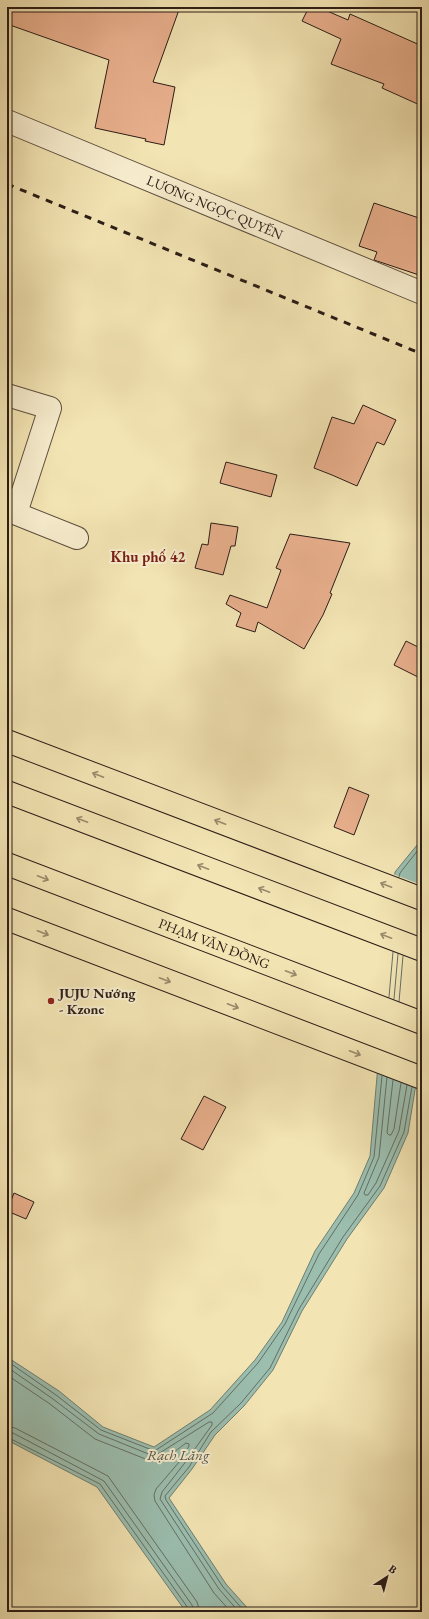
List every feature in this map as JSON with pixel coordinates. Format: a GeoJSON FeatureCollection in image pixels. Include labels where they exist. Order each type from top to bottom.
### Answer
{"type":"FeatureCollection","features":[{"type":"Feature","properties":{"kind":"main road"},"geometry":{"type":"LineString","coordinates":[[7,740],[422,900]]}},
{"type":"Feature","properties":{"kind":"main road"},"geometry":{"type":"LineString","coordinates":[[7,792],[422,950]]}},
{"type":"Feature","properties":{"kind":"main road","name":"PHẠM VĂN ĐỒNG"},"geometry":{"type":"LineString","coordinates":[[7,864],[422,1024]]}},
{"type":"Feature","properties":{"kind":"main road"},"geometry":{"type":"LineString","coordinates":[[7,919],[422,1078]]}},
{"type":"Feature","properties":{"kind":"street","name":"LƯƠNG NGỌC QUYẾN"},"geometry":{"type":"LineString","coordinates":[[7,121],[422,293]]}},
{"type":"Feature","properties":{"kind":"street"},"geometry":{"type":"LineString","coordinates":[[7,394],[50,408],[12,512],[77,538]]}},
{"type":"Feature","properties":{"kind":"water","name":"Rạch Lăng"},"geometry":{"type":"Polygon","coordinates":[[[422,839],[422,1021],[415,1090],[408,1133],[384,1188],[347,1239],[302,1311],[273,1370],[244,1406],[215,1435],[192,1469],[169,1498],[226,1584],[251,1612],[186,1612],[97,1487],[7,1440],[7,1357],[59,1391],[103,1427],[154,1447],[210,1410],[255,1360],[282,1322],[315,1251],[354,1193],[370,1156],[395,872],[422,839]]]}},
{"type":"Feature","properties":{"kind":"pier"},"geometry":{"type":"Polygon","coordinates":[[[393,874],[422,885],[422,1042],[417,1088],[376,1072],[393,874]]]}},
{"type":"Feature","properties":{"kind":"building"},"geometry":{"type":"Polygon","coordinates":[[[7,7],[180,7],[153,82],[175,87],[164,145],[145,141],[146,139],[95,128],[109,60],[7,24],[7,7]]]}},
{"type":"Feature","properties":{"kind":"building"},"geometry":{"type":"Polygon","coordinates":[[[309,7],[318,7],[348,20],[350,14],[422,46],[422,106],[382,88],[384,84],[331,64],[341,39],[302,21],[309,7]]]}},
{"type":"Feature","properties":{"kind":"building"},"geometry":{"type":"Polygon","coordinates":[[[374,203],[422,219],[422,276],[374,260],[377,252],[359,246],[374,203]]]}},
{"type":"Feature","properties":{"kind":"building"},"geometry":{"type":"Polygon","coordinates":[[[363,405],[396,420],[384,445],[377,442],[357,486],[314,468],[332,417],[354,424],[363,405]]]}},
{"type":"Feature","properties":{"kind":"building"},"geometry":{"type":"Polygon","coordinates":[[[226,462],[277,475],[271,497],[220,483],[226,462]]]}},
{"type":"Feature","properties":{"kind":"building"},"geometry":{"type":"Polygon","coordinates":[[[211,523],[238,527],[235,546],[231,546],[223,575],[195,568],[202,544],[208,545],[211,523]]]}},
{"type":"Feature","properties":{"kind":"building"},"geometry":{"type":"Polygon","coordinates":[[[290,534],[350,543],[323,615],[304,649],[258,622],[255,632],[236,626],[241,613],[226,604],[230,595],[267,608],[281,570],[276,568],[290,534]]]}},
{"type":"Feature","properties":{"kind":"building"},"geometry":{"type":"Polygon","coordinates":[[[406,641],[422,649],[422,679],[394,665],[406,641]]]}},
{"type":"Feature","properties":{"kind":"building"},"geometry":{"type":"Polygon","coordinates":[[[349,787],[369,795],[354,835],[334,827],[349,787]]]}},
{"type":"Feature","properties":{"kind":"building"},"geometry":{"type":"Polygon","coordinates":[[[204,1096],[226,1107],[203,1150],[181,1139],[204,1096]]]}},
{"type":"Feature","properties":{"kind":"building"},"geometry":{"type":"Polygon","coordinates":[[[14,1193],[34,1202],[26,1219],[7,1211],[14,1193]]]}},
{"type":"Feature","properties":{"kind":"railway"},"geometry":{"type":"LineString","coordinates":[[7,184],[422,354]]}},
{"type":"Feature","properties":{"kind":"place","name":"JUJU Nướng - Kzone"},"geometry":{"type":"Point","coordinates":[51,1001]}},
{"type":"Feature","properties":{"kind":"district","name":"Khu phố 42"},"geometry":{"type":"Point","coordinates":[148,556]}}]}
